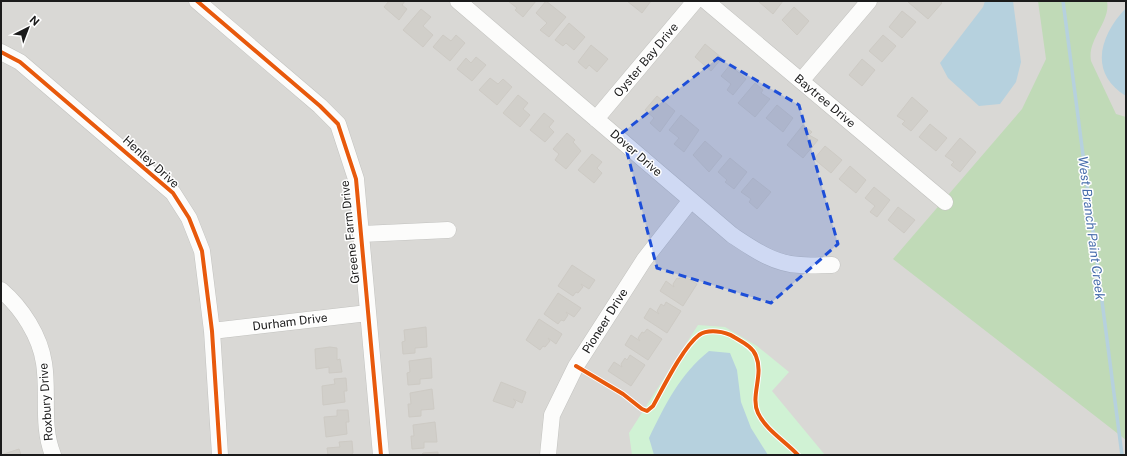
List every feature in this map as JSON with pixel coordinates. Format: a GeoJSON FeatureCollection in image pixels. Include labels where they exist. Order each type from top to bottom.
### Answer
{"type":"FeatureCollection","features":[{"type":"Feature","properties":{"kind":"street","name":"Greene Farm Drive"},"geometry":{"type":"LineString","coordinates":[[197,1],[320,106],[338,124],[356,179],[381,455]]}},
{"type":"Feature","properties":{"kind":"street","name":"Dover Drive"},"geometry":{"type":"LineString","coordinates":[[458,1],[732,235],[757,252],[779,261],[800,265],[832,265]]}},
{"type":"Feature","properties":{"kind":"street","name":"Oyster Bay Drive"},"geometry":{"type":"LineString","coordinates":[[596,119],[695,1]]}},
{"type":"Feature","properties":{"kind":"street","name":"Baytree Drive"},"geometry":{"type":"LineString","coordinates":[[706,1],[945,202]]}},
{"type":"Feature","properties":{"kind":"street"},"geometry":{"type":"LineString","coordinates":[[801,81],[869,1]]}},
{"type":"Feature","properties":{"kind":"street","name":"Henley Drive"},"geometry":{"type":"LineString","coordinates":[[1,52],[20,62],[173,193],[189,218],[202,251],[212,332],[220,455]]}},
{"type":"Feature","properties":{"kind":"street","name":"Pioneer Drive"},"geometry":{"type":"LineString","coordinates":[[548,455],[552,415],[576,366],[644,260],[691,200]]}},
{"type":"Feature","properties":{"kind":"street"},"geometry":{"type":"LineString","coordinates":[[362,234],[448,230]]}},
{"type":"Feature","properties":{"kind":"street","name":"Roxbury Drive"},"geometry":{"type":"LineString","coordinates":[[1,290],[24,315],[38,341],[44,363],[45,417],[48,443],[53,455]]}},
{"type":"Feature","properties":{"kind":"street","name":"Durham Drive"},"geometry":{"type":"LineString","coordinates":[[212,332],[368,313]]}},
{"type":"Feature","properties":{"kind":"highlighted area"},"geometry":{"type":"Polygon","coordinates":[[[718,58],[799,105],[838,244],[771,303],[657,268],[622,133],[718,58]]]}},
{"type":"Feature","properties":{"kind":"shaded area"},"geometry":{"type":"Polygon","coordinates":[[[1,1],[1126,1],[1126,455],[1,455],[1,1]]]}},
{"type":"Feature","properties":{"kind":"green space"},"geometry":{"type":"Polygon","coordinates":[[[1038,1],[1107,1],[1106,16],[1092,45],[1091,61],[1116,114],[1126,117],[1126,440],[893,259],[1022,109],[1046,59],[1038,1]]]}},
{"type":"Feature","properties":{"kind":"green space"},"geometry":{"type":"Polygon","coordinates":[[[698,325],[725,327],[757,346],[789,372],[772,391],[825,455],[632,455],[629,433],[698,325]]]}},
{"type":"Feature","properties":{"kind":"water"},"geometry":{"type":"Polygon","coordinates":[[[985,1],[1013,1],[1021,62],[1016,82],[1000,104],[979,106],[948,78],[940,63],[983,7],[985,1]]]}},
{"type":"Feature","properties":{"kind":"water"},"geometry":{"type":"Polygon","coordinates":[[[1126,8],[1126,96],[1114,87],[1106,76],[1102,65],[1102,54],[1110,30],[1126,8]]]}},
{"type":"Feature","properties":{"kind":"water"},"geometry":{"type":"Polygon","coordinates":[[[709,351],[730,353],[737,370],[741,402],[751,428],[768,455],[654,455],[649,438],[661,414],[681,380],[709,351]]]}},
{"type":"Feature","properties":{"kind":"building"},"geometry":{"type":"Polygon","coordinates":[[[389,1],[405,1],[402,5],[407,9],[399,20],[384,7],[389,1]]]}},
{"type":"Feature","properties":{"kind":"building"},"geometry":{"type":"Polygon","coordinates":[[[508,1],[536,1],[523,17],[515,10],[517,8],[508,1]]]}},
{"type":"Feature","properties":{"kind":"building"},"geometry":{"type":"Polygon","coordinates":[[[546,1],[566,17],[549,37],[540,30],[547,23],[536,13],[546,1]]]}},
{"type":"Feature","properties":{"kind":"building"},"geometry":{"type":"Polygon","coordinates":[[[627,1],[651,1],[642,13],[627,1]]]}},
{"type":"Feature","properties":{"kind":"building"},"geometry":{"type":"Polygon","coordinates":[[[758,1],[783,1],[773,14],[758,1]]]}},
{"type":"Feature","properties":{"kind":"building"},"geometry":{"type":"Polygon","coordinates":[[[940,1],[942,3],[928,19],[908,2],[940,1]]]}},
{"type":"Feature","properties":{"kind":"building"},"geometry":{"type":"Polygon","coordinates":[[[794,7],[809,21],[797,35],[782,20],[794,7]]]}},
{"type":"Feature","properties":{"kind":"building"},"geometry":{"type":"Polygon","coordinates":[[[421,9],[431,17],[423,26],[433,35],[423,47],[403,30],[421,9]]]}},
{"type":"Feature","properties":{"kind":"building"},"geometry":{"type":"Polygon","coordinates":[[[902,11],[916,22],[902,38],[889,27],[902,11]]]}},
{"type":"Feature","properties":{"kind":"building"},"geometry":{"type":"Polygon","coordinates":[[[569,23],[585,37],[574,50],[566,43],[563,46],[555,40],[569,23]]]}},
{"type":"Feature","properties":{"kind":"building"},"geometry":{"type":"Polygon","coordinates":[[[443,35],[451,41],[456,35],[465,43],[450,61],[433,47],[443,35]]]}},
{"type":"Feature","properties":{"kind":"building"},"geometry":{"type":"Polygon","coordinates":[[[883,35],[896,46],[882,62],[869,51],[883,35]]]}},
{"type":"Feature","properties":{"kind":"building"},"geometry":{"type":"Polygon","coordinates":[[[705,44],[722,58],[711,71],[695,57],[705,44]]]}},
{"type":"Feature","properties":{"kind":"building"},"geometry":{"type":"Polygon","coordinates":[[[591,45],[608,59],[597,72],[589,65],[586,69],[578,62],[591,45]]]}},
{"type":"Feature","properties":{"kind":"building"},"geometry":{"type":"Polygon","coordinates":[[[476,57],[486,65],[472,81],[457,69],[466,58],[471,63],[476,57]]]}},
{"type":"Feature","properties":{"kind":"building"},"geometry":{"type":"Polygon","coordinates":[[[862,59],[875,70],[862,86],[849,75],[862,59]]]}},
{"type":"Feature","properties":{"kind":"building"},"geometry":{"type":"Polygon","coordinates":[[[730,65],[746,79],[733,95],[727,90],[731,84],[721,76],[730,65]]]}},
{"type":"Feature","properties":{"kind":"building"},"geometry":{"type":"Polygon","coordinates":[[[490,78],[498,84],[503,79],[512,87],[497,105],[479,90],[490,78]]]}},
{"type":"Feature","properties":{"kind":"building"},"geometry":{"type":"Polygon","coordinates":[[[755,83],[763,90],[761,93],[770,99],[755,117],[738,103],[755,83]]]}},
{"type":"Feature","properties":{"kind":"building"},"geometry":{"type":"Polygon","coordinates":[[[518,95],[528,103],[523,109],[530,115],[520,127],[503,113],[518,95]]]}},
{"type":"Feature","properties":{"kind":"building"},"geometry":{"type":"Polygon","coordinates":[[[657,96],[675,111],[660,132],[650,123],[654,118],[645,110],[657,96]]]}},
{"type":"Feature","properties":{"kind":"building"},"geometry":{"type":"Polygon","coordinates":[[[912,97],[928,111],[911,131],[902,124],[905,121],[897,116],[912,97]]]}},
{"type":"Feature","properties":{"kind":"building"},"geometry":{"type":"Polygon","coordinates":[[[777,105],[793,118],[783,132],[766,118],[777,105]]]}},
{"type":"Feature","properties":{"kind":"building"},"geometry":{"type":"Polygon","coordinates":[[[544,113],[554,121],[549,127],[554,132],[545,142],[530,130],[544,113]]]}},
{"type":"Feature","properties":{"kind":"building"},"geometry":{"type":"Polygon","coordinates":[[[681,115],[699,130],[684,152],[674,144],[679,138],[669,130],[681,115]]]}},
{"type":"Feature","properties":{"kind":"building"},"geometry":{"type":"Polygon","coordinates":[[[930,124],[947,138],[936,151],[919,137],[930,124]]]}},
{"type":"Feature","properties":{"kind":"building"},"geometry":{"type":"Polygon","coordinates":[[[803,125],[812,132],[809,135],[818,140],[803,158],[787,145],[803,125]]]}},
{"type":"Feature","properties":{"kind":"building"},"geometry":{"type":"Polygon","coordinates":[[[567,133],[575,140],[573,142],[581,151],[566,169],[555,160],[559,154],[553,149],[567,133]]]}},
{"type":"Feature","properties":{"kind":"building"},"geometry":{"type":"Polygon","coordinates":[[[960,138],[976,152],[960,172],[951,165],[954,162],[945,156],[960,138]]]}},
{"type":"Feature","properties":{"kind":"building"},"geometry":{"type":"Polygon","coordinates":[[[705,141],[722,156],[709,172],[693,155],[705,141]]]}},
{"type":"Feature","properties":{"kind":"building"},"geometry":{"type":"Polygon","coordinates":[[[825,146],[842,160],[831,173],[814,159],[825,146]]]}},
{"type":"Feature","properties":{"kind":"building"},"geometry":{"type":"Polygon","coordinates":[[[592,154],[602,162],[597,168],[602,173],[594,183],[578,170],[592,154]]]}},
{"type":"Feature","properties":{"kind":"building"},"geometry":{"type":"Polygon","coordinates":[[[730,158],[747,172],[734,189],[725,182],[727,180],[718,172],[730,158]]]}},
{"type":"Feature","properties":{"kind":"building"},"geometry":{"type":"Polygon","coordinates":[[[850,166],[866,180],[856,193],[839,179],[850,166]]]}},
{"type":"Feature","properties":{"kind":"building"},"geometry":{"type":"Polygon","coordinates":[[[753,178],[771,192],[757,209],[749,202],[751,199],[741,192],[753,178]]]}},
{"type":"Feature","properties":{"kind":"building"},"geometry":{"type":"Polygon","coordinates":[[[874,187],[890,200],[877,217],[870,212],[875,206],[865,198],[874,187]]]}},
{"type":"Feature","properties":{"kind":"building"},"geometry":{"type":"Polygon","coordinates":[[[898,207],[915,220],[904,233],[888,220],[898,207]]]}},
{"type":"Feature","properties":{"kind":"building"},"geometry":{"type":"Polygon","coordinates":[[[572,265],[595,280],[589,289],[581,284],[583,287],[573,296],[558,286],[572,265]]]}},
{"type":"Feature","properties":{"kind":"building"},"geometry":{"type":"Polygon","coordinates":[[[682,275],[697,284],[683,306],[660,291],[666,281],[674,287],[673,284],[677,278],[679,279],[682,275]]]}},
{"type":"Feature","properties":{"kind":"building"},"geometry":{"type":"Polygon","coordinates":[[[558,293],[581,308],[574,317],[566,312],[568,315],[564,321],[561,320],[558,324],[544,314],[558,293]]]}},
{"type":"Feature","properties":{"kind":"building"},"geometry":{"type":"Polygon","coordinates":[[[666,302],[681,311],[667,333],[644,318],[650,308],[659,314],[657,311],[661,304],[664,306],[666,302]]]}},
{"type":"Feature","properties":{"kind":"building"},"geometry":{"type":"Polygon","coordinates":[[[539,319],[562,334],[556,344],[548,338],[550,341],[540,350],[526,340],[539,319]]]}},
{"type":"Feature","properties":{"kind":"building"},"geometry":{"type":"Polygon","coordinates":[[[426,327],[427,347],[415,348],[415,353],[403,354],[402,342],[405,341],[404,330],[426,327]]]}},
{"type":"Feature","properties":{"kind":"building"},"geometry":{"type":"Polygon","coordinates":[[[647,329],[662,339],[648,360],[625,345],[631,335],[640,341],[638,338],[642,332],[644,333],[647,329]]]}},
{"type":"Feature","properties":{"kind":"building"},"geometry":{"type":"Polygon","coordinates":[[[330,347],[337,348],[337,360],[340,359],[342,372],[329,373],[329,367],[316,369],[315,349],[330,347]]]}},
{"type":"Feature","properties":{"kind":"building"},"geometry":{"type":"Polygon","coordinates":[[[630,355],[645,365],[631,386],[608,371],[614,362],[622,367],[621,364],[625,358],[627,360],[630,355]]]}},
{"type":"Feature","properties":{"kind":"building"},"geometry":{"type":"Polygon","coordinates":[[[431,358],[432,378],[420,379],[420,384],[408,385],[407,373],[410,372],[409,361],[431,358]]]}},
{"type":"Feature","properties":{"kind":"building"},"geometry":{"type":"Polygon","coordinates":[[[346,378],[347,391],[344,391],[345,402],[323,405],[322,386],[335,384],[334,379],[346,378]]]}},
{"type":"Feature","properties":{"kind":"building"},"geometry":{"type":"Polygon","coordinates":[[[501,382],[526,392],[522,403],[513,399],[516,402],[513,408],[493,401],[501,382]]]}},
{"type":"Feature","properties":{"kind":"building"},"geometry":{"type":"Polygon","coordinates":[[[432,389],[434,409],[421,410],[421,416],[409,417],[408,404],[411,404],[410,393],[432,389]]]}},
{"type":"Feature","properties":{"kind":"building"},"geometry":{"type":"Polygon","coordinates":[[[337,410],[348,410],[349,422],[346,422],[347,434],[326,437],[324,417],[337,416],[337,410]]]}},
{"type":"Feature","properties":{"kind":"building"},"geometry":{"type":"Polygon","coordinates":[[[435,422],[437,442],[424,442],[424,448],[412,449],[411,436],[414,436],[413,425],[435,422]]]}},
{"type":"Feature","properties":{"kind":"building"},"geometry":{"type":"Polygon","coordinates":[[[352,441],[353,453],[350,455],[328,455],[327,448],[340,447],[339,442],[352,441]]]}},
{"type":"Feature","properties":{"kind":"building"},"geometry":{"type":"Polygon","coordinates":[[[19,449],[21,455],[1,455],[19,449]]]}},
{"type":"Feature","properties":{"kind":"building"},"geometry":{"type":"Polygon","coordinates":[[[438,452],[438,455],[421,455],[423,453],[438,452]]]}},
{"type":"Feature","properties":{"kind":"waterway","name":"West Branch Paint Creek"},"geometry":{"type":"LineString","coordinates":[[1063,1],[1122,455]]}},
{"type":"Feature","properties":{"kind":"cycle path"},"geometry":{"type":"LineString","coordinates":[[197,1],[320,106],[338,124],[356,179],[381,455]]}},
{"type":"Feature","properties":{"kind":"cycle path"},"geometry":{"type":"LineString","coordinates":[[1,52],[20,62],[173,193],[189,218],[202,251],[212,331],[220,455]]}},
{"type":"Feature","properties":{"kind":"cycle path"},"geometry":{"type":"LineString","coordinates":[[576,366],[623,394],[642,409],[647,411],[653,406],[686,349],[699,335],[712,331],[730,335],[750,347],[755,353],[759,371],[755,400],[761,419],[798,455]]}}]}
